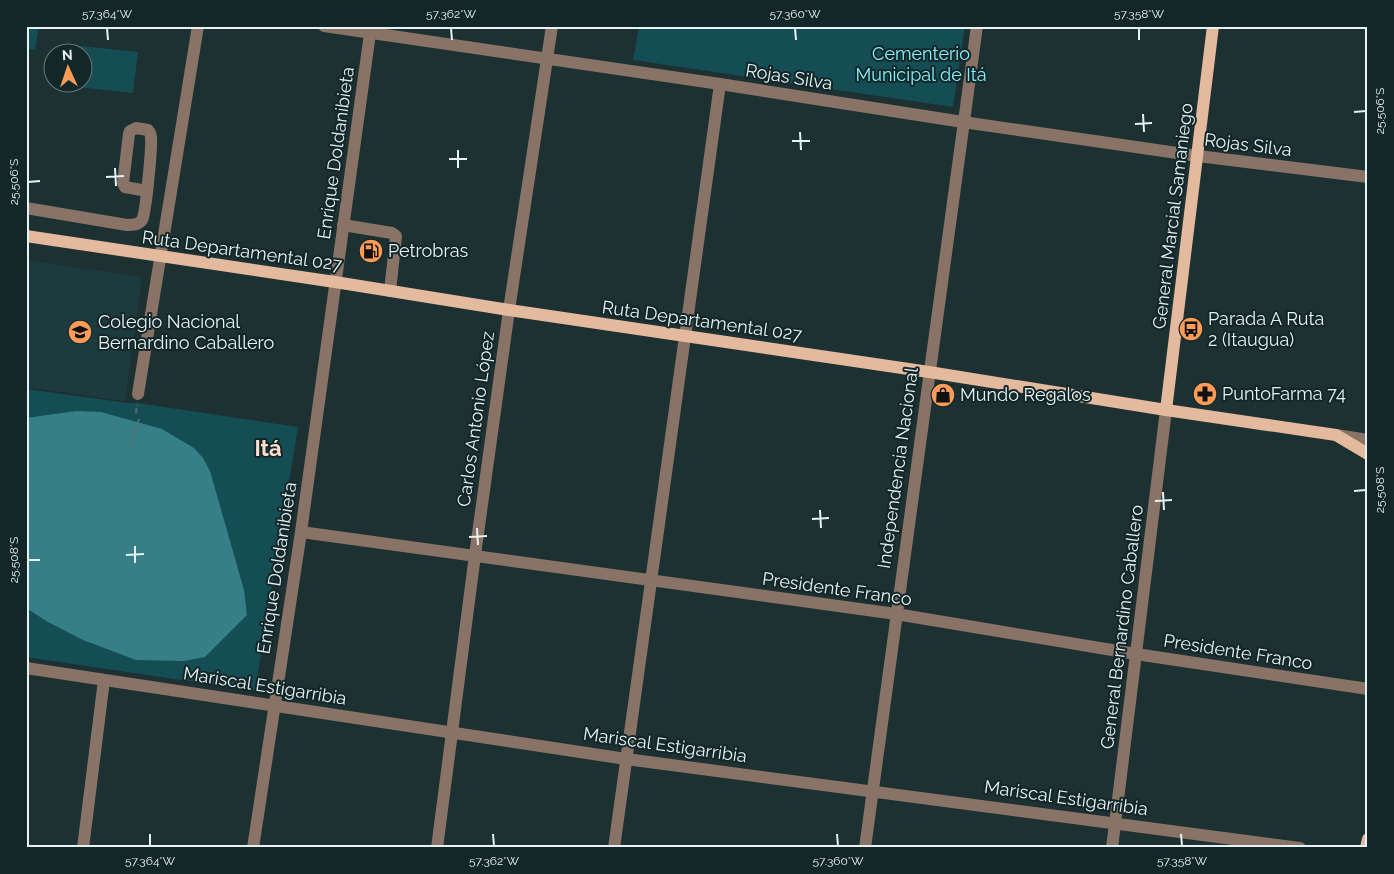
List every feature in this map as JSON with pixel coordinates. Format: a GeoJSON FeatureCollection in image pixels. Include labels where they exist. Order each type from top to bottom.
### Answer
{"type":"FeatureCollection","features":[{"type":"Feature","properties":{"kind":"main road","name":"General Marcial Samaniego"},"geometry":{"type":"LineString","coordinates":[[1166,410],[1213,26]]}},
{"type":"Feature","properties":{"kind":"main road","name":"Ruta Departamental 027"},"geometry":{"type":"LineString","coordinates":[[26,236],[1336,435],[1368,454]]}},
{"type":"Feature","properties":{"kind":"main road"},"geometry":{"type":"LineString","coordinates":[[1366,848],[1368,839]]}},
{"type":"Feature","properties":{"kind":"street"},"geometry":{"type":"LineString","coordinates":[[138,399],[198,26]]}},
{"type":"Feature","properties":{"kind":"street","name":"Rojas Silva"},"geometry":{"type":"LineString","coordinates":[[324,26],[370,30],[964,122],[1198,156],[1368,177]]}},
{"type":"Feature","properties":{"kind":"street","name":"Carlos Antonio López"},"geometry":{"type":"LineString","coordinates":[[437,848],[509,310],[552,26]]}},
{"type":"Feature","properties":{"kind":"street","name":"Independencia Nacional"},"geometry":{"type":"LineString","coordinates":[[865,848],[977,26]]}},
{"type":"Feature","properties":{"kind":"street","name":"Enrique Doldanibieta"},"geometry":{"type":"LineString","coordinates":[[253,848],[301,532],[370,30]]}},
{"type":"Feature","properties":{"kind":"street"},"geometry":{"type":"LineString","coordinates":[[614,848],[720,84]]}},
{"type":"Feature","properties":{"kind":"street"},"geometry":{"type":"LineString","coordinates":[[26,208],[128,225],[136,224],[142,220],[146,196],[151,135],[148,130],[136,128],[130,131],[129,134],[123,183],[125,187],[146,196],[169,203]]}},
{"type":"Feature","properties":{"kind":"street"},"geometry":{"type":"LineString","coordinates":[[343,225],[392,232],[396,236],[390,291]]}},
{"type":"Feature","properties":{"kind":"street","name":"General Bernardino Caballero"},"geometry":{"type":"LineString","coordinates":[[1112,848],[1166,410]]}},
{"type":"Feature","properties":{"kind":"street"},"geometry":{"type":"LineString","coordinates":[[1336,435],[1368,440]]}},
{"type":"Feature","properties":{"kind":"street","name":"Presidente Franco"},"geometry":{"type":"LineString","coordinates":[[301,532],[896,614],[1136,654],[1368,689]]}},
{"type":"Feature","properties":{"kind":"street","name":"Mariscal Estigarribia"},"geometry":{"type":"LineString","coordinates":[[26,668],[626,759],[1115,822],[1300,848]]}},
{"type":"Feature","properties":{"kind":"street"},"geometry":{"type":"LineString","coordinates":[[83,848],[104,680]]}},
{"type":"Feature","properties":{"kind":"path"},"geometry":{"type":"LineString","coordinates":[[136,413],[138,399]]}},
{"type":"Feature","properties":{"kind":"path"},"geometry":{"type":"LineString","coordinates":[[130,445],[139,419]]}},
{"type":"Feature","properties":{"kind":"shaded area","name":"Colegio Nacional Bernardino Caballero"},"geometry":{"type":"Polygon","coordinates":[[[26,260],[142,277],[125,401],[26,387],[26,260]]]}},
{"type":"Feature","properties":{"kind":"shaded area"},"geometry":{"type":"Polygon","coordinates":[[[76,411],[101,412],[162,429],[194,448],[203,458],[210,471],[244,590],[247,615],[205,657],[184,661],[136,660],[83,640],[26,608],[26,418],[76,411]]]}},
{"type":"Feature","properties":{"kind":"green space"},"geometry":{"type":"Polygon","coordinates":[[[26,26],[39,26],[35,50],[26,48],[26,26]]]}},
{"type":"Feature","properties":{"kind":"green space","name":"Cementerio Municipal de Itá"},"geometry":{"type":"Polygon","coordinates":[[[639,26],[965,26],[953,107],[633,60],[639,26]]]}},
{"type":"Feature","properties":{"kind":"green space"},"geometry":{"type":"Polygon","coordinates":[[[92,47],[138,52],[133,93],[92,89],[92,47]]]}},
{"type":"Feature","properties":{"kind":"green space"},"geometry":{"type":"Polygon","coordinates":[[[26,389],[138,403],[298,427],[255,691],[26,657],[26,389]]]}},
{"type":"Feature","properties":{"kind":"place","name":"Petrobras"},"geometry":{"type":"Point","coordinates":[371,251]}},
{"type":"Feature","properties":{"kind":"place","name":"Parada A Ruta 2 (Itaugua)"},"geometry":{"type":"Point","coordinates":[1191,329]}},
{"type":"Feature","properties":{"kind":"place","name":"Colegio Nacional Bernardino Caballero"},"geometry":{"type":"Point","coordinates":[80,332]}},
{"type":"Feature","properties":{"kind":"place","name":"PuntoFarma 74"},"geometry":{"type":"Point","coordinates":[1205,394]}},
{"type":"Feature","properties":{"kind":"place","name":"Mundo Regalos"},"geometry":{"type":"Point","coordinates":[943,395]}},
{"type":"Feature","properties":{"kind":"district","name":"Itá"},"geometry":{"type":"Point","coordinates":[268,448]}}]}
